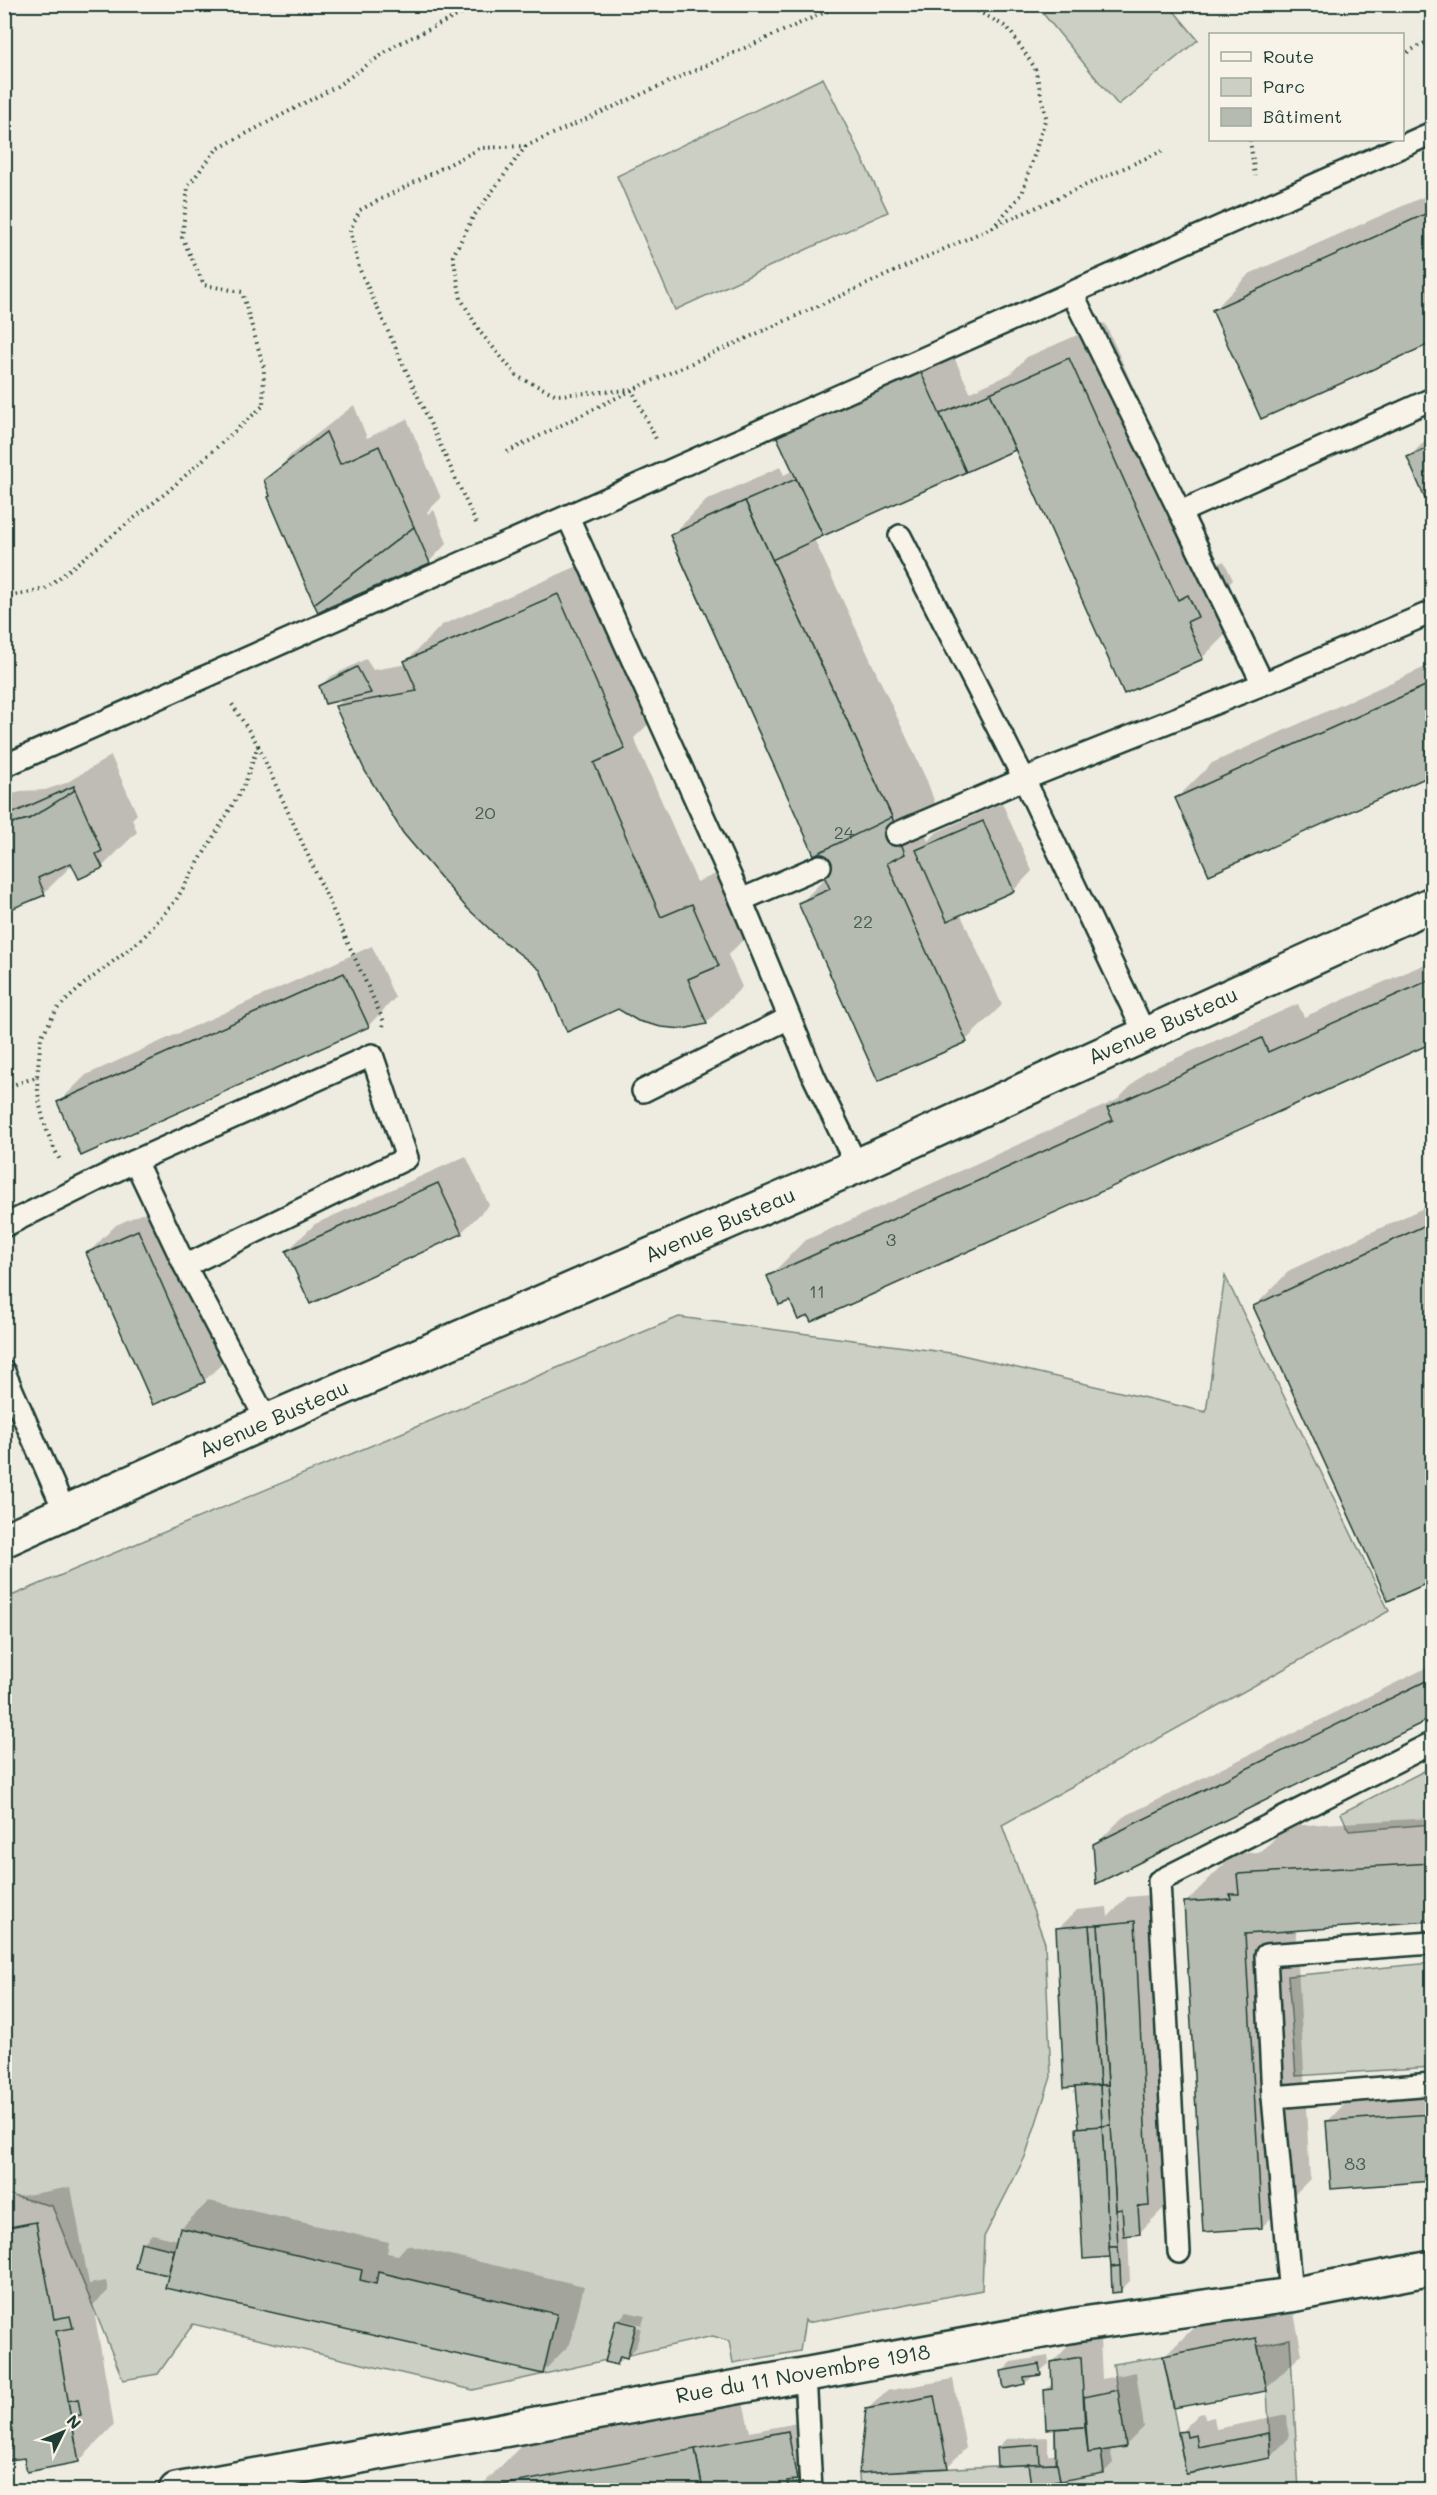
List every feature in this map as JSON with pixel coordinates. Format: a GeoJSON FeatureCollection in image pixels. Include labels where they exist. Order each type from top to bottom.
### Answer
{"type":"FeatureCollection","features":[{"type":"Feature","properties":{"kind":"street","name":"Avenue Busteau"},"geometry":{"type":"LineString","coordinates":[[4,1540],[267,1421],[857,1166],[1432,904]]}},
{"type":"Feature","properties":{"kind":"street","name":"Rue du 11 Novembre 1918"},"geometry":{"type":"LineString","coordinates":[[176,2490],[1075,2325],[1291,2295],[1432,2268]]}},
{"type":"Feature","properties":{"kind":"lane"},"geometry":{"type":"LineString","coordinates":[[4,766],[1432,133]]}},
{"type":"Feature","properties":{"kind":"lane"},"geometry":{"type":"LineString","coordinates":[[1072,293],[1263,684]]}},
{"type":"Feature","properties":{"kind":"lane"},"geometry":{"type":"LineString","coordinates":[[1180,512],[1432,399]]}},
{"type":"Feature","properties":{"kind":"lane"},"geometry":{"type":"LineString","coordinates":[[568,517],[741,900],[814,1077],[857,1166]]}},
{"type":"Feature","properties":{"kind":"lane"},"geometry":{"type":"LineString","coordinates":[[900,536],[1024,779],[1145,1034]]}},
{"type":"Feature","properties":{"kind":"lane"},"geometry":{"type":"LineString","coordinates":[[896,834],[1024,779],[1263,684],[1432,612]]}},
{"type":"Feature","properties":{"kind":"lane"},"geometry":{"type":"LineString","coordinates":[[741,900],[820,866]]}},
{"type":"Feature","properties":{"kind":"lane"},"geometry":{"type":"LineString","coordinates":[[643,1090],[789,1018]]}},
{"type":"Feature","properties":{"kind":"lane"},"geometry":{"type":"LineString","coordinates":[[4,1226],[135,1161],[372,1055],[407,1158],[185,1266]]}},
{"type":"Feature","properties":{"kind":"lane"},"geometry":{"type":"LineString","coordinates":[[135,1161],[185,1266],[267,1421]]}},
{"type":"Feature","properties":{"kind":"lane"},"geometry":{"type":"LineString","coordinates":[[4,1372],[65,1512]]}},
{"type":"Feature","properties":{"kind":"lane"},"geometry":{"type":"LineString","coordinates":[[1179,2252],[1159,1881],[1432,1743]]}},
{"type":"Feature","properties":{"kind":"lane"},"geometry":{"type":"LineString","coordinates":[[1291,2295],[1273,2097],[1266,1955],[1432,1942]]}},
{"type":"Feature","properties":{"kind":"lane"},"geometry":{"type":"LineString","coordinates":[[1273,2097],[1432,2084]]}},
{"type":"Feature","properties":{"kind":"lane"},"geometry":{"type":"LineString","coordinates":[[805,2374],[811,2490]]}},
{"type":"Feature","properties":{"kind":"path"},"geometry":{"type":"LineString","coordinates":[[4,598],[45,589],[167,492],[263,406],[264,368],[242,292],[204,285],[182,237],[188,186],[217,149],[338,86],[396,45],[482,4]]}},
{"type":"Feature","properties":{"kind":"path"},"geometry":{"type":"LineString","coordinates":[[489,552],[359,268],[350,230],[360,210],[481,148],[526,146],[843,4]]}},
{"type":"Feature","properties":{"kind":"path"},"geometry":{"type":"LineString","coordinates":[[965,4],[1008,28],[1035,68],[1046,117],[1022,194],[993,227]]}},
{"type":"Feature","properties":{"kind":"path"},"geometry":{"type":"LineString","coordinates":[[1404,54],[1432,39]]}},
{"type":"Feature","properties":{"kind":"path"},"geometry":{"type":"LineString","coordinates":[[526,146],[473,217],[453,255],[461,299],[480,332],[519,377],[558,395],[632,390]]}},
{"type":"Feature","properties":{"kind":"path"},"geometry":{"type":"LineString","coordinates":[[507,452],[632,390],[1162,150]]}},
{"type":"Feature","properties":{"kind":"path"},"geometry":{"type":"LineString","coordinates":[[632,390],[655,436]]}},
{"type":"Feature","properties":{"kind":"path"},"geometry":{"type":"LineString","coordinates":[[212,674],[258,745],[384,1022],[372,1055]]}},
{"type":"Feature","properties":{"kind":"path"},"geometry":{"type":"LineString","coordinates":[[76,1190],[48,1138],[38,1102],[37,1077],[41,1037],[57,1009],[84,984],[142,939],[176,900],[245,783],[258,745]]}},
{"type":"Feature","properties":{"kind":"path"},"geometry":{"type":"LineString","coordinates":[[4,1088],[37,1077]]}},
{"type":"Feature","properties":{"kind":"green space"},"geometry":{"type":"Polygon","coordinates":[[[1036,5],[1169,5],[1198,40],[1118,105],[1036,5]]]}},
{"type":"Feature","properties":{"kind":"green space"},"geometry":{"type":"Polygon","coordinates":[[[823,78],[888,212],[675,310],[617,176],[823,78]]]}},
{"type":"Feature","properties":{"kind":"green space"},"geometry":{"type":"Polygon","coordinates":[[[1225,1276],[1389,1611],[1002,1825],[1045,1943],[1051,2077],[1025,2157],[984,2237],[982,2290],[807,2323],[805,2320],[800,2351],[733,2363],[729,2341],[713,2336],[473,2390],[193,2324],[158,2374],[123,2380],[52,2206],[5,2194],[4,1599],[679,1317],[958,1354],[1206,1412],[1225,1276]]]}},
{"type":"Feature","properties":{"kind":"green space"},"geometry":{"type":"Polygon","coordinates":[[[1432,1767],[1432,1824],[1349,1831],[1341,1813],[1432,1767]]]}},
{"type":"Feature","properties":{"kind":"green space"},"geometry":{"type":"Polygon","coordinates":[[[1432,1963],[1432,2067],[1296,2076],[1288,1976],[1432,1963]]]}},
{"type":"Feature","properties":{"kind":"green space"},"geometry":{"type":"Polygon","coordinates":[[[1290,2339],[1299,2490],[860,2490],[859,2473],[1055,2463],[1055,2429],[1085,2427],[1089,2453],[1126,2447],[1113,2364],[1163,2356],[1186,2474],[1271,2458],[1267,2391],[1258,2346],[1290,2339]]]}},
{"type":"Feature","properties":{"kind":"building"},"geometry":{"type":"Polygon","coordinates":[[[1432,211],[1432,343],[1261,419],[1212,310],[1432,211]]]}},
{"type":"Feature","properties":{"kind":"building"},"geometry":{"type":"Polygon","coordinates":[[[1069,358],[1178,600],[1188,595],[1198,617],[1187,622],[1203,659],[1124,694],[990,393],[1069,358]]]}},
{"type":"Feature","properties":{"kind":"building"},"geometry":{"type":"Polygon","coordinates":[[[919,368],[966,472],[823,536],[775,433],[919,368]]]}},
{"type":"Feature","properties":{"kind":"building"},"geometry":{"type":"Polygon","coordinates":[[[990,393],[1015,450],[966,472],[940,414],[990,393]]]}},
{"type":"Feature","properties":{"kind":"building"},"geometry":{"type":"Polygon","coordinates":[[[326,432],[340,464],[379,446],[414,527],[314,604],[268,497],[270,496],[264,480],[326,432]]]}},
{"type":"Feature","properties":{"kind":"building"},"geometry":{"type":"Polygon","coordinates":[[[1432,446],[1432,515],[1407,457],[1432,446]]]}},
{"type":"Feature","properties":{"kind":"building"},"geometry":{"type":"Polygon","coordinates":[[[796,479],[823,536],[772,560],[745,501],[796,479]]]}},
{"type":"Feature","properties":{"kind":"building"},"geometry":{"type":"Polygon","coordinates":[[[745,501],[892,817],[905,854],[887,863],[967,1042],[878,1081],[798,903],[830,889],[670,535],[745,501]]]}},
{"type":"Feature","properties":{"kind":"building"},"geometry":{"type":"Polygon","coordinates":[[[745,501],[892,817],[814,855],[670,535],[745,501]]]}},
{"type":"Feature","properties":{"kind":"building"},"geometry":{"type":"Polygon","coordinates":[[[414,527],[430,563],[318,612],[314,604],[414,527]]]}},
{"type":"Feature","properties":{"kind":"building"},"geometry":{"type":"Polygon","coordinates":[[[558,594],[625,749],[594,763],[661,917],[692,904],[719,966],[688,979],[707,1024],[683,1029],[661,1027],[638,1021],[618,1009],[567,1032],[540,970],[498,937],[465,906],[403,833],[365,771],[335,706],[417,691],[404,661],[558,594]]]}},
{"type":"Feature","properties":{"kind":"building"},"geometry":{"type":"Polygon","coordinates":[[[357,667],[371,693],[325,704],[319,686],[357,667]]]}},
{"type":"Feature","properties":{"kind":"building"},"geometry":{"type":"Polygon","coordinates":[[[1432,683],[1432,775],[1209,875],[1175,798],[1432,683]]]}},
{"type":"Feature","properties":{"kind":"building"},"geometry":{"type":"Polygon","coordinates":[[[74,786],[74,792],[29,819],[4,825],[4,817],[74,786]]]}},
{"type":"Feature","properties":{"kind":"building"},"geometry":{"type":"Polygon","coordinates":[[[75,790],[102,851],[96,854],[103,868],[79,879],[71,863],[38,878],[45,895],[4,912],[4,825],[29,819],[75,790]]]}},
{"type":"Feature","properties":{"kind":"building"},"geometry":{"type":"Polygon","coordinates":[[[983,821],[1014,891],[947,921],[916,850],[983,821]]]}},
{"type":"Feature","properties":{"kind":"building"},"geometry":{"type":"Polygon","coordinates":[[[344,973],[369,1027],[81,1156],[57,1102],[344,973]]]}},
{"type":"Feature","properties":{"kind":"building"},"geometry":{"type":"Polygon","coordinates":[[[1432,979],[1432,1043],[811,1322],[808,1316],[798,1320],[790,1301],[779,1305],[767,1276],[1113,1120],[1107,1108],[1262,1038],[1268,1052],[1432,979]]]}},
{"type":"Feature","properties":{"kind":"building"},"geometry":{"type":"Polygon","coordinates":[[[438,1183],[462,1234],[310,1304],[286,1251],[438,1183]]]}},
{"type":"Feature","properties":{"kind":"building"},"geometry":{"type":"Polygon","coordinates":[[[1432,1222],[1432,1581],[1388,1601],[1253,1306],[1432,1222]]]}},
{"type":"Feature","properties":{"kind":"building"},"geometry":{"type":"Polygon","coordinates":[[[138,1230],[205,1382],[153,1405],[86,1253],[138,1230]]]}},
{"type":"Feature","properties":{"kind":"building"},"geometry":{"type":"Polygon","coordinates":[[[1432,1678],[1432,1718],[1096,1884],[1093,1844],[1432,1678]]]}},
{"type":"Feature","properties":{"kind":"building"},"geometry":{"type":"Polygon","coordinates":[[[1432,1863],[1432,1921],[1245,1934],[1262,2228],[1203,2232],[1184,1902],[1231,1899],[1230,1894],[1239,1894],[1237,1874],[1432,1863]]]}},
{"type":"Feature","properties":{"kind":"building"},"geometry":{"type":"Polygon","coordinates":[[[1135,1921],[1149,2206],[1138,2207],[1140,2234],[1124,2236],[1122,2209],[1116,2210],[1098,1925],[1135,1921]]]}},
{"type":"Feature","properties":{"kind":"building"},"geometry":{"type":"Polygon","coordinates":[[[1089,1925],[1098,1925],[1108,2085],[1100,2085],[1089,1925]]]}},
{"type":"Feature","properties":{"kind":"building"},"geometry":{"type":"Polygon","coordinates":[[[1089,1925],[1100,2085],[1064,2088],[1056,1928],[1089,1925]]]}},
{"type":"Feature","properties":{"kind":"building"},"geometry":{"type":"Polygon","coordinates":[[[1100,2085],[1108,2085],[1111,2125],[1102,2126],[1100,2085]]]}},
{"type":"Feature","properties":{"kind":"building"},"geometry":{"type":"Polygon","coordinates":[[[1100,2085],[1102,2126],[1079,2128],[1075,2087],[1100,2085]]]}},
{"type":"Feature","properties":{"kind":"building"},"geometry":{"type":"Polygon","coordinates":[[[1432,2114],[1432,2181],[1331,2189],[1326,2121],[1432,2114]]]}},
{"type":"Feature","properties":{"kind":"building"},"geometry":{"type":"Polygon","coordinates":[[[1111,2125],[1118,2247],[1109,2247],[1102,2126],[1111,2125]]]}},
{"type":"Feature","properties":{"kind":"building"},"geometry":{"type":"Polygon","coordinates":[[[1102,2126],[1110,2257],[1083,2259],[1076,2128],[1102,2126]]]}},
{"type":"Feature","properties":{"kind":"building"},"geometry":{"type":"Polygon","coordinates":[[[36,2222],[54,2319],[70,2316],[73,2328],[56,2331],[79,2462],[27,2472],[24,2458],[4,2461],[4,2228],[36,2222]]]}},
{"type":"Feature","properties":{"kind":"building"},"geometry":{"type":"Polygon","coordinates":[[[180,2228],[362,2270],[360,2280],[376,2284],[378,2272],[557,2314],[543,2374],[165,2288],[180,2228]]]}},
{"type":"Feature","properties":{"kind":"building"},"geometry":{"type":"Polygon","coordinates":[[[141,2242],[174,2250],[168,2275],[135,2268],[141,2242]]]}},
{"type":"Feature","properties":{"kind":"building"},"geometry":{"type":"Polygon","coordinates":[[[1109,2247],[1118,2247],[1120,2266],[1111,2267],[1109,2247]]]}},
{"type":"Feature","properties":{"kind":"building"},"geometry":{"type":"Polygon","coordinates":[[[1120,2266],[1121,2292],[1112,2293],[1111,2267],[1120,2266]]]}},
{"type":"Feature","properties":{"kind":"building"},"geometry":{"type":"Polygon","coordinates":[[[616,2320],[636,2325],[627,2358],[620,2356],[617,2365],[605,2362],[616,2320]]]}},
{"type":"Feature","properties":{"kind":"building"},"geometry":{"type":"Polygon","coordinates":[[[1256,2338],[1267,2391],[1174,2408],[1163,2356],[1256,2338]]]}},
{"type":"Feature","properties":{"kind":"building"},"geometry":{"type":"Polygon","coordinates":[[[1081,2357],[1085,2427],[1046,2429],[1044,2390],[1052,2389],[1051,2362],[1081,2357]]]}},
{"type":"Feature","properties":{"kind":"building"},"geometry":{"type":"Polygon","coordinates":[[[1039,2364],[1041,2375],[1024,2377],[1025,2384],[1004,2389],[1001,2371],[1039,2364]]]}},
{"type":"Feature","properties":{"kind":"building"},"geometry":{"type":"Polygon","coordinates":[[[1118,2390],[1126,2447],[1088,2453],[1084,2397],[1118,2390]]]}},
{"type":"Feature","properties":{"kind":"building"},"geometry":{"type":"Polygon","coordinates":[[[934,2396],[948,2468],[859,2473],[866,2409],[934,2396]]]}},
{"type":"Feature","properties":{"kind":"building"},"geometry":{"type":"Polygon","coordinates":[[[78,2399],[81,2415],[71,2417],[68,2401],[78,2399]]]}},
{"type":"Feature","properties":{"kind":"building"},"geometry":{"type":"Polygon","coordinates":[[[1085,2427],[1088,2453],[1101,2451],[1104,2473],[1060,2481],[1056,2463],[1055,2429],[1085,2427]]]}},
{"type":"Feature","properties":{"kind":"building"},"geometry":{"type":"Polygon","coordinates":[[[788,2431],[797,2480],[787,2481],[789,2490],[703,2490],[695,2449],[788,2431]]]}},
{"type":"Feature","properties":{"kind":"building"},"geometry":{"type":"Polygon","coordinates":[[[1186,2431],[1187,2437],[1196,2435],[1198,2447],[1269,2433],[1271,2458],[1186,2474],[1178,2432],[1186,2431]]]}},
{"type":"Feature","properties":{"kind":"building"},"geometry":{"type":"Polygon","coordinates":[[[1039,2445],[1040,2464],[997,2466],[996,2448],[1039,2445]]]}},
{"type":"Feature","properties":{"kind":"building"},"geometry":{"type":"Polygon","coordinates":[[[695,2449],[703,2490],[475,2490],[695,2449]]]}},
{"type":"Feature","properties":{"kind":"building"},"geometry":{"type":"Polygon","coordinates":[[[1057,2463],[1060,2481],[1031,2485],[1028,2464],[1057,2463]]]}}]}
